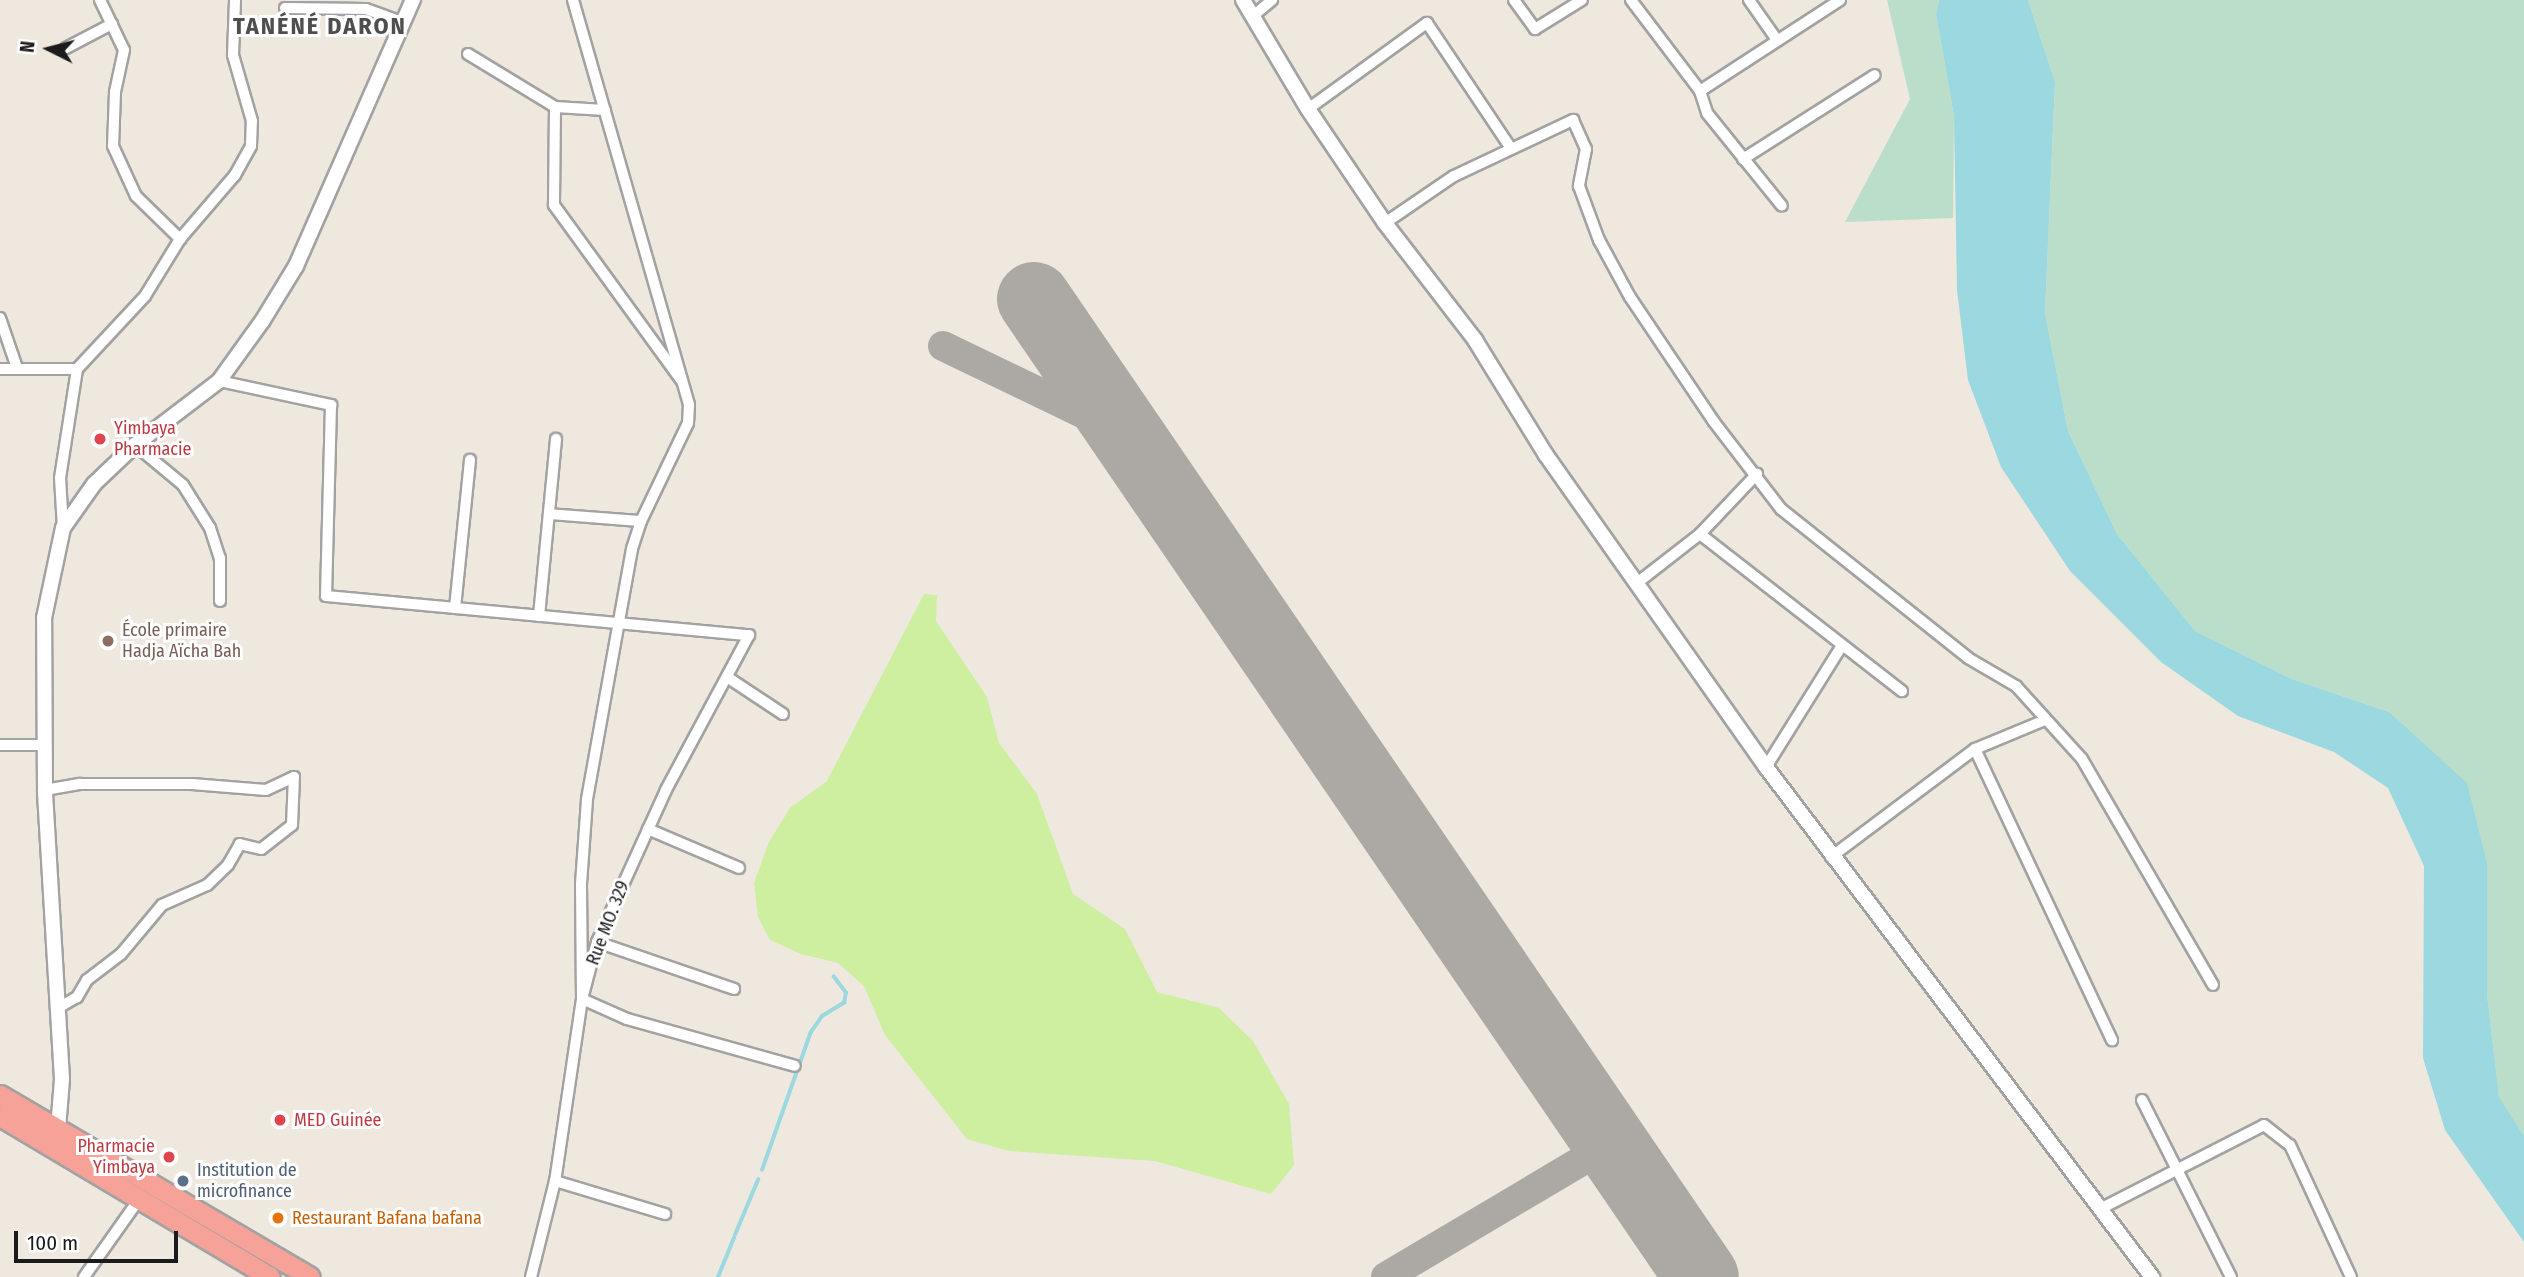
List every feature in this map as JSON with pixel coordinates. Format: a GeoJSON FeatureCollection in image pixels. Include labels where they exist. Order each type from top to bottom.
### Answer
{"type":"FeatureCollection","features":[{"type":"Feature","properties":{"kind":"highway"},"geometry":{"type":"LineString","coordinates":[[0,1095],[310,1277]]}},
{"type":"Feature","properties":{"kind":"highway"},"geometry":{"type":"LineString","coordinates":[[0,1116],[270,1277]]}},
{"type":"Feature","properties":{"kind":"street"},"geometry":{"type":"LineString","coordinates":[[100,0],[124,50],[115,92],[113,146],[136,196],[180,239]]}},
{"type":"Feature","properties":{"kind":"street"},"geometry":{"type":"LineString","coordinates":[[63,528],[60,478],[77,369],[145,296],[180,239],[235,175],[251,146],[252,121],[233,55],[235,0]]}},
{"type":"Feature","properties":{"kind":"street"},"geometry":{"type":"LineString","coordinates":[[58,1129],[62,1079],[45,790],[44,618],[50,573],[63,528],[94,484],[135,445],[219,380],[296,266],[413,0]]}},
{"type":"Feature","properties":{"kind":"street"},"geometry":{"type":"LineString","coordinates":[[573,0],[687,388],[688,423],[641,520],[587,800],[581,884],[582,999],[626,1019],[795,1066]]}},
{"type":"Feature","properties":{"kind":"street"},"geometry":{"type":"LineString","coordinates":[[1243,0],[1308,109],[1385,223],[1475,340],[1546,455],[1766,767],[1831,857],[2152,1277]]}},
{"type":"Feature","properties":{"kind":"street"},"geometry":{"type":"LineString","coordinates":[[1253,16],[1272,0]]}},
{"type":"Feature","properties":{"kind":"street"},"geometry":{"type":"LineString","coordinates":[[1514,0],[1535,29],[1582,0]]}},
{"type":"Feature","properties":{"kind":"street"},"geometry":{"type":"LineString","coordinates":[[1631,0],[1684,76],[1700,91],[1707,113],[1782,206]]}},
{"type":"Feature","properties":{"kind":"street"},"geometry":{"type":"LineString","coordinates":[[1749,0],[1777,40]]}},
{"type":"Feature","properties":{"kind":"street"},"geometry":{"type":"LineString","coordinates":[[1700,91],[1840,0]]}},
{"type":"Feature","properties":{"kind":"street"},"geometry":{"type":"LineString","coordinates":[[285,8],[366,9],[402,22]]}},
{"type":"Feature","properties":{"kind":"street"},"geometry":{"type":"LineString","coordinates":[[1308,109],[1427,23],[1510,147]]}},
{"type":"Feature","properties":{"kind":"street"},"geometry":{"type":"LineString","coordinates":[[66,48],[112,24]]}},
{"type":"Feature","properties":{"kind":"street"},"geometry":{"type":"LineString","coordinates":[[468,54],[555,107],[605,110]]}},
{"type":"Feature","properties":{"kind":"street"},"geometry":{"type":"LineString","coordinates":[[1743,159],[1875,75]]}},
{"type":"Feature","properties":{"kind":"street"},"geometry":{"type":"LineString","coordinates":[[555,107],[554,205],[687,388]]}},
{"type":"Feature","properties":{"kind":"street"},"geometry":{"type":"LineString","coordinates":[[1385,223],[1454,176],[1510,147],[1573,120],[1586,149],[1579,186],[1599,240],[1630,297],[1714,422],[1781,509],[1968,658],[2016,686],[2082,760],[2213,985]]}},
{"type":"Feature","properties":{"kind":"street"},"geometry":{"type":"LineString","coordinates":[[0,318],[17,368]]}},
{"type":"Feature","properties":{"kind":"street"},"geometry":{"type":"LineString","coordinates":[[0,369],[77,369]]}},
{"type":"Feature","properties":{"kind":"street"},"geometry":{"type":"LineString","coordinates":[[219,380],[331,405],[326,596],[622,624]]}},
{"type":"Feature","properties":{"kind":"street"},"geometry":{"type":"LineString","coordinates":[[539,616],[556,439]]}},
{"type":"Feature","properties":{"kind":"street"},"geometry":{"type":"LineString","coordinates":[[135,445],[183,485],[210,527],[220,558],[220,601]]}},
{"type":"Feature","properties":{"kind":"street"},"geometry":{"type":"LineString","coordinates":[[455,608],[470,460]]}},
{"type":"Feature","properties":{"kind":"street"},"geometry":{"type":"LineString","coordinates":[[1637,583],[1700,534],[1756,474]]}},
{"type":"Feature","properties":{"kind":"street"},"geometry":{"type":"LineString","coordinates":[[549,514],[641,520]]}},
{"type":"Feature","properties":{"kind":"street"},"geometry":{"type":"LineString","coordinates":[[1700,534],[1841,647],[1902,691]]}},
{"type":"Feature","properties":{"kind":"street","name":"Rue MO. 329"},"geometry":{"type":"LineString","coordinates":[[531,1277],[555,1181],[582,999],[597,942],[648,829],[749,635],[622,624]]}},
{"type":"Feature","properties":{"kind":"street"},"geometry":{"type":"LineString","coordinates":[[1766,767],[1841,647]]}},
{"type":"Feature","properties":{"kind":"street"},"geometry":{"type":"LineString","coordinates":[[727,677],[783,714]]}},
{"type":"Feature","properties":{"kind":"street"},"geometry":{"type":"LineString","coordinates":[[1831,857],[1975,749],[2045,720]]}},
{"type":"Feature","properties":{"kind":"street"},"geometry":{"type":"LineString","coordinates":[[0,745],[44,745]]}},
{"type":"Feature","properties":{"kind":"street"},"geometry":{"type":"LineString","coordinates":[[1975,749],[2112,1040]]}},
{"type":"Feature","properties":{"kind":"street"},"geometry":{"type":"LineString","coordinates":[[45,790],[80,785],[192,784],[266,790],[294,777],[292,825],[261,849],[240,844],[228,865],[206,885],[162,905],[121,954],[87,980],[77,996],[58,1008]]}},
{"type":"Feature","properties":{"kind":"street"},"geometry":{"type":"LineString","coordinates":[[648,829],[739,869]]}},
{"type":"Feature","properties":{"kind":"street"},"geometry":{"type":"LineString","coordinates":[[597,942],[734,989]]}},
{"type":"Feature","properties":{"kind":"street"},"geometry":{"type":"LineString","coordinates":[[2142,1100],[2174,1171],[2231,1277]]}},
{"type":"Feature","properties":{"kind":"street"},"geometry":{"type":"LineString","coordinates":[[2100,1209],[2264,1125],[2290,1145],[2351,1277]]}},
{"type":"Feature","properties":{"kind":"street"},"geometry":{"type":"LineString","coordinates":[[555,1181],[665,1214]]}},
{"type":"Feature","properties":{"kind":"street"},"geometry":{"type":"LineString","coordinates":[[84,1277],[140,1198]]}},
{"type":"Feature","properties":{"kind":"green space"},"geometry":{"type":"Polygon","coordinates":[[[1887,0],[1939,0],[1936,14],[1954,116],[1953,218],[1845,222],[1910,99],[1887,0]]]}},
{"type":"Feature","properties":{"kind":"green space"},"geometry":{"type":"Polygon","coordinates":[[[2028,0],[2524,0],[2524,1136],[2499,1098],[2487,994],[2389,712],[2292,679],[2195,631],[2117,534],[2068,431],[2045,313],[2055,82],[2028,0]]]}},
{"type":"Feature","properties":{"kind":"green space"},"geometry":{"type":"Polygon","coordinates":[[[924,594],[937,595],[936,621],[987,697],[999,743],[1037,794],[1073,894],[1125,929],[1157,992],[1219,1008],[1253,1041],[1289,1104],[1294,1165],[1271,1194],[1155,1161],[1009,1151],[967,1139],[885,1035],[864,986],[838,963],[801,954],[770,940],[758,917],[754,883],[769,842],[790,808],[827,781],[924,594]]]}},
{"type":"Feature","properties":{"kind":"water"},"geometry":{"type":"Polygon","coordinates":[[[1939,0],[2028,0],[2055,82],[2045,313],[2068,431],[2117,534],[2195,631],[2292,679],[2389,712],[2467,783],[2487,863],[2487,994],[2499,1097],[2524,1136],[2524,1242],[2445,1130],[2423,1058],[2424,866],[2388,788],[2334,752],[2238,716],[2161,662],[2070,571],[2001,467],[1968,380],[1957,290],[1954,116],[1936,14],[1939,0]]]}},
{"type":"Feature","properties":{"kind":"waterway"},"geometry":{"type":"LineString","coordinates":[[762,1170],[811,1032],[822,1016],[844,1003],[846,993],[834,977]]}},
{"type":"Feature","properties":{"kind":"waterway"},"geometry":{"type":"LineString","coordinates":[[735,1235],[758,1180]]}},
{"type":"Feature","properties":{"kind":"waterway"},"geometry":{"type":"LineString","coordinates":[[718,1277],[734,1238]]}},
{"type":"Feature","properties":{"kind":"taxiway"},"geometry":{"type":"LineString","coordinates":[[943,346],[1101,422],[1137,450]]}},
{"type":"Feature","properties":{"kind":"taxiway"},"geometry":{"type":"LineString","coordinates":[[1386,1277],[1610,1144]]}},
{"type":"Feature","properties":{"kind":"runway"},"geometry":{"type":"LineString","coordinates":[[1034,299],[1702,1277]]}},
{"type":"Feature","properties":{"kind":"place","name":"Yimbaya Pharmacie"},"geometry":{"type":"Point","coordinates":[100,439]}},
{"type":"Feature","properties":{"kind":"place","name":"École primaire Hadja Aïcha Bah"},"geometry":{"type":"Point","coordinates":[108,641]}},
{"type":"Feature","properties":{"kind":"place","name":"MED Guinée"},"geometry":{"type":"Point","coordinates":[280,1120]}},
{"type":"Feature","properties":{"kind":"place","name":"Pharmacie Yimbaya"},"geometry":{"type":"Point","coordinates":[169,1157]}},
{"type":"Feature","properties":{"kind":"place","name":"Institution de microfinance"},"geometry":{"type":"Point","coordinates":[183,1181]}},
{"type":"Feature","properties":{"kind":"place","name":"Restaurant Bafana bafana"},"geometry":{"type":"Point","coordinates":[278,1218]}},
{"type":"Feature","properties":{"kind":"district","name":"TANÉNÉ DARON"},"geometry":{"type":"Point","coordinates":[320,27]}}]}
